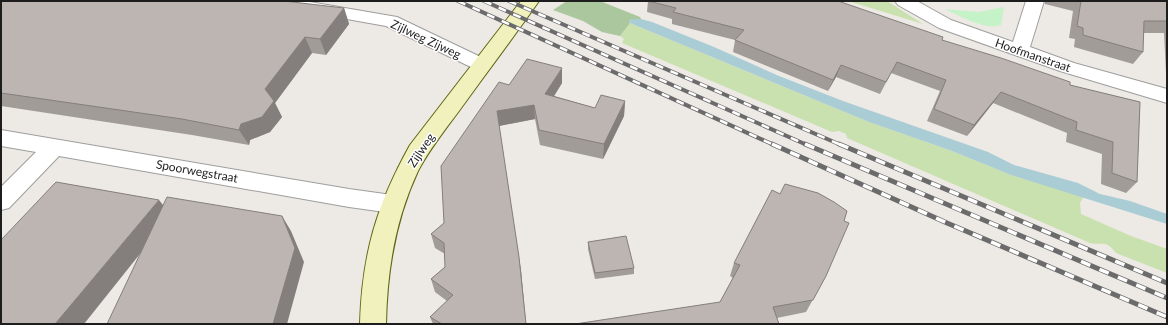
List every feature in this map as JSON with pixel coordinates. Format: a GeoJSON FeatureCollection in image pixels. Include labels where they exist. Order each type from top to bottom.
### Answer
{"type":"FeatureCollection","features":[{"type":"Feature","properties":{"kind":"main road","name":"Zijlweg"},"geometry":{"type":"LineString","coordinates":[[373,324],[373,298],[382,237],[392,204],[404,176],[418,151],[530,1]]}},
{"type":"Feature","properties":{"kind":"street","name":"Zijlweg Zijweg"},"geometry":{"type":"LineString","coordinates":[[274,1],[391,21],[482,65]]}},
{"type":"Feature","properties":{"kind":"street","name":"Hoofmanstraat"},"geometry":{"type":"LineString","coordinates":[[904,1],[945,24],[1067,67],[1167,96]]}},
{"type":"Feature","properties":{"kind":"street"},"geometry":{"type":"LineString","coordinates":[[1020,50],[1035,1]]}},
{"type":"Feature","properties":{"kind":"street","name":"Spoorwegstraat"},"geometry":{"type":"LineString","coordinates":[[1,138],[349,198],[392,204]]}},
{"type":"Feature","properties":{"kind":"street"},"geometry":{"type":"LineString","coordinates":[[1,201],[55,147]]}},
{"type":"Feature","properties":{"kind":"green space"},"geometry":{"type":"Polygon","coordinates":[[[567,1],[600,1],[640,17],[641,19],[631,19],[629,22],[630,23],[620,36],[602,32],[583,21],[553,10],[567,1]]]}},
{"type":"Feature","properties":{"kind":"green space"},"geometry":{"type":"Polygon","coordinates":[[[848,1],[887,1],[923,24],[848,1]]]}},
{"type":"Feature","properties":{"kind":"green space"},"geometry":{"type":"Polygon","coordinates":[[[1004,7],[1001,25],[995,26],[980,24],[944,9],[979,12],[1004,7]]]}},
{"type":"Feature","properties":{"kind":"green space"},"geometry":{"type":"Polygon","coordinates":[[[630,23],[869,122],[952,151],[1011,175],[1084,196],[1080,203],[1081,214],[1131,236],[1167,249],[1167,273],[1116,253],[1107,244],[1090,243],[847,138],[846,134],[839,131],[832,132],[622,43],[624,39],[620,36],[630,23]]]}},
{"type":"Feature","properties":{"kind":"water"},"geometry":{"type":"Polygon","coordinates":[[[631,19],[641,19],[652,22],[714,47],[779,76],[843,101],[988,152],[1014,165],[1078,183],[1100,194],[1130,201],[1167,214],[1167,224],[1011,175],[952,151],[869,122],[630,23],[629,22],[631,19]]]}},
{"type":"Feature","properties":{"kind":"building"},"geometry":{"type":"Polygon","coordinates":[[[1,1],[284,1],[344,8],[320,39],[305,37],[265,89],[274,101],[262,117],[241,124],[239,130],[182,119],[1,93],[1,1]]]}},
{"type":"Feature","properties":{"kind":"building"},"geometry":{"type":"Polygon","coordinates":[[[648,1],[838,1],[943,37],[942,40],[1001,58],[1070,82],[1070,85],[1140,102],[1137,182],[1112,173],[1113,142],[1076,130],[1077,122],[1001,92],[974,125],[934,109],[946,80],[897,62],[886,82],[841,65],[833,80],[735,40],[744,30],[673,12],[676,8],[648,1]]]}},
{"type":"Feature","properties":{"kind":"building"},"geometry":{"type":"Polygon","coordinates":[[[1081,1],[1167,1],[1167,21],[1144,21],[1143,52],[1083,35],[1083,28],[1077,26],[1081,1]]]}},
{"type":"Feature","properties":{"kind":"building"},"geometry":{"type":"Polygon","coordinates":[[[527,59],[562,68],[545,94],[595,108],[601,95],[625,101],[604,144],[539,130],[534,105],[497,111],[519,257],[526,324],[442,324],[430,317],[453,295],[431,279],[445,267],[444,243],[431,234],[444,223],[441,166],[499,82],[509,85],[527,59]]]}},
{"type":"Feature","properties":{"kind":"building"},"geometry":{"type":"Polygon","coordinates":[[[56,182],[159,200],[55,324],[1,324],[1,240],[56,182]]]}},
{"type":"Feature","properties":{"kind":"building"},"geometry":{"type":"Polygon","coordinates":[[[785,184],[818,193],[834,202],[847,211],[844,221],[849,223],[826,276],[813,300],[773,307],[779,324],[575,324],[720,302],[740,265],[734,263],[772,190],[780,194],[785,184]]]}},
{"type":"Feature","properties":{"kind":"building"},"geometry":{"type":"Polygon","coordinates":[[[167,197],[282,216],[295,248],[273,324],[107,324],[167,197]]]}},
{"type":"Feature","properties":{"kind":"building"},"geometry":{"type":"Polygon","coordinates":[[[626,236],[634,268],[595,273],[588,242],[626,236]]]}},
{"type":"Feature","properties":{"kind":"railway"},"geometry":{"type":"LineString","coordinates":[[458,1],[774,145]]}},
{"type":"Feature","properties":{"kind":"railway"},"geometry":{"type":"LineString","coordinates":[[484,1],[807,145]]}},
{"type":"Feature","properties":{"kind":"railway"},"geometry":{"type":"LineString","coordinates":[[509,1],[841,145]]}},
{"type":"Feature","properties":{"kind":"railway"},"geometry":{"type":"LineString","coordinates":[[772,144],[947,223],[1167,317]]}},
{"type":"Feature","properties":{"kind":"railway"},"geometry":{"type":"LineString","coordinates":[[805,144],[1167,298]]}},
{"type":"Feature","properties":{"kind":"railway"},"geometry":{"type":"LineString","coordinates":[[839,144],[1167,283]]}}]}
